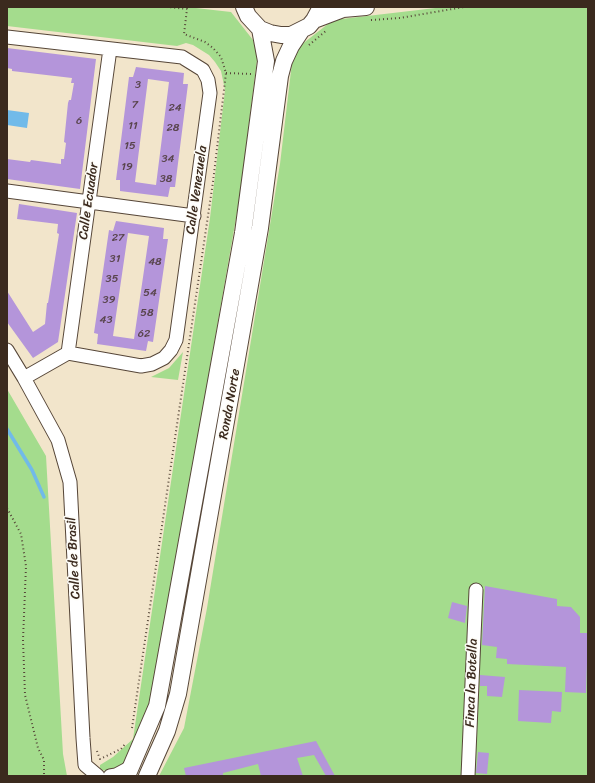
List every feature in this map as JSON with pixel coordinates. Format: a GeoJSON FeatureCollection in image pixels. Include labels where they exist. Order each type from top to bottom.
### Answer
{"type":"FeatureCollection","features":[{"type":"Feature","properties":{"kind":"main road"},"geometry":{"type":"LineString","coordinates":[[244,7],[251,19],[260,29],[280,36],[291,35],[301,31],[318,13],[343,9],[366,14]]}},
{"type":"Feature","properties":{"kind":"main road","name":"Ronda Norte"},"geometry":{"type":"LineString","coordinates":[[129,772],[157,706],[243,233],[264,74],[265,46],[260,29]]}},
{"type":"Feature","properties":{"kind":"main road","name":"Ronda Norte"},"geometry":{"type":"LineString","coordinates":[[147,776],[167,731],[178,694],[260,228],[280,76],[290,46],[301,31]]}},
{"type":"Feature","properties":{"kind":"street","name":"Calle Venezuela"},"geometry":{"type":"LineString","coordinates":[[7,37],[182,57],[202,70],[208,80],[210,93],[194,216],[176,340],[171,350],[164,358],[152,364],[141,366],[68,353]]}},
{"type":"Feature","properties":{"kind":"street","name":"Calle Ecuador"},"geometry":{"type":"LineString","coordinates":[[68,353],[110,49]]}},
{"type":"Feature","properties":{"kind":"street"},"geometry":{"type":"LineString","coordinates":[[7,191],[194,216]]}},
{"type":"Feature","properties":{"kind":"street","name":"Calle de Brasil"},"geometry":{"type":"LineString","coordinates":[[7,350],[58,440],[70,482],[85,765],[98,776]]}},
{"type":"Feature","properties":{"kind":"street"},"geometry":{"type":"LineString","coordinates":[[24,378],[68,353]]}},
{"type":"Feature","properties":{"kind":"street","name":"Finca la Botella"},"geometry":{"type":"LineString","coordinates":[[468,776],[476,590]]}},
{"type":"Feature","properties":{"kind":"street"},"geometry":{"type":"LineString","coordinates":[[110,776],[129,772]]}},
{"type":"Feature","properties":{"kind":"path"},"geometry":{"type":"LineString","coordinates":[[131,736],[208,213],[226,73],[214,48],[205,42],[184,34],[187,8],[168,7]]}},
{"type":"Feature","properties":{"kind":"path"},"geometry":{"type":"LineString","coordinates":[[366,14],[408,17],[464,7]]}},
{"type":"Feature","properties":{"kind":"path"},"geometry":{"type":"LineString","coordinates":[[304,48],[331,26]]}},
{"type":"Feature","properties":{"kind":"path"},"geometry":{"type":"LineString","coordinates":[[226,73],[248,75],[254,73],[264,74]]}},
{"type":"Feature","properties":{"kind":"path"},"geometry":{"type":"LineString","coordinates":[[7,508],[21,534],[26,566],[23,640],[25,696],[38,748],[44,760],[44,776]]}},
{"type":"Feature","properties":{"kind":"path"},"geometry":{"type":"LineString","coordinates":[[84,747],[94,745],[100,759],[121,749],[128,740]]}},
{"type":"Feature","properties":{"kind":"green space"},"geometry":{"type":"Polygon","coordinates":[[[7,7],[187,7],[231,12],[253,40],[256,50],[257,60],[239,201],[156,677],[149,704],[126,762],[123,765],[109,771],[100,770],[100,765],[113,757],[133,739],[210,218],[225,90],[221,71],[215,62],[209,55],[193,45],[186,43],[177,46],[7,26],[7,7]]]}},
{"type":"Feature","properties":{"kind":"green space"},"geometry":{"type":"Polygon","coordinates":[[[444,7],[588,7],[588,776],[159,776],[184,728],[207,608],[280,164],[293,54],[301,45],[333,20],[444,7]]]}},
{"type":"Feature","properties":{"kind":"green space"},"geometry":{"type":"Polygon","coordinates":[[[183,352],[178,380],[151,377],[169,368],[183,352]]]}},
{"type":"Feature","properties":{"kind":"green space"},"geometry":{"type":"Polygon","coordinates":[[[7,389],[46,456],[63,754],[67,776],[7,776],[7,389]]]}},
{"type":"Feature","properties":{"kind":"water"},"geometry":{"type":"Polygon","coordinates":[[[7,110],[29,113],[27,128],[7,125],[7,110]]]}},
{"type":"Feature","properties":{"kind":"building"},"geometry":{"type":"Polygon","coordinates":[[[7,48],[96,59],[80,189],[7,179],[7,159],[30,162],[31,160],[61,164],[61,159],[64,159],[66,143],[64,142],[68,103],[69,100],[71,100],[74,83],[71,83],[72,78],[12,71],[12,69],[7,68],[7,48]]]}},
{"type":"Feature","properties":{"kind":"building"},"geometry":{"type":"Polygon","coordinates":[[[136,67],[184,73],[183,84],[188,84],[175,187],[170,187],[168,197],[120,191],[120,180],[116,180],[129,77],[133,77],[136,67]],[[148,79],[135,182],[156,185],[169,82],[148,79]]]}},
{"type":"Feature","properties":{"kind":"building"},"geometry":{"type":"Polygon","coordinates":[[[19,204],[77,213],[58,342],[33,358],[7,322],[7,291],[33,332],[45,324],[47,303],[59,234],[57,233],[58,224],[17,219],[19,204]]]}},
{"type":"Feature","properties":{"kind":"building"},"geometry":{"type":"Polygon","coordinates":[[[116,221],[164,228],[163,239],[168,239],[153,342],[148,341],[146,351],[97,344],[98,334],[94,333],[109,230],[113,231],[116,221]],[[128,233],[113,336],[134,339],[149,236],[128,233]]]}},
{"type":"Feature","properties":{"kind":"building"},"geometry":{"type":"Polygon","coordinates":[[[485,586],[557,599],[557,606],[571,607],[580,617],[580,633],[588,633],[586,693],[565,692],[566,667],[507,664],[507,659],[496,658],[497,647],[482,645],[485,586]]]}},
{"type":"Feature","properties":{"kind":"building"},"geometry":{"type":"Polygon","coordinates":[[[452,602],[467,606],[465,623],[448,618],[452,602]]]}},
{"type":"Feature","properties":{"kind":"building"},"geometry":{"type":"Polygon","coordinates":[[[480,675],[505,677],[502,697],[487,696],[487,686],[480,686],[480,675]]]}},
{"type":"Feature","properties":{"kind":"building"},"geometry":{"type":"Polygon","coordinates":[[[519,690],[562,692],[561,712],[552,711],[551,723],[518,721],[519,690]]]}},
{"type":"Feature","properties":{"kind":"building"},"geometry":{"type":"Polygon","coordinates":[[[316,741],[335,776],[326,776],[314,755],[297,758],[303,776],[261,776],[258,764],[223,773],[223,776],[186,776],[184,768],[316,741]]]}},
{"type":"Feature","properties":{"kind":"building"},"geometry":{"type":"Polygon","coordinates":[[[478,752],[489,753],[487,774],[476,773],[478,752]]]}},
{"type":"Feature","properties":{"kind":"waterway"},"geometry":{"type":"LineString","coordinates":[[7,429],[32,470],[44,497]]}}]}
